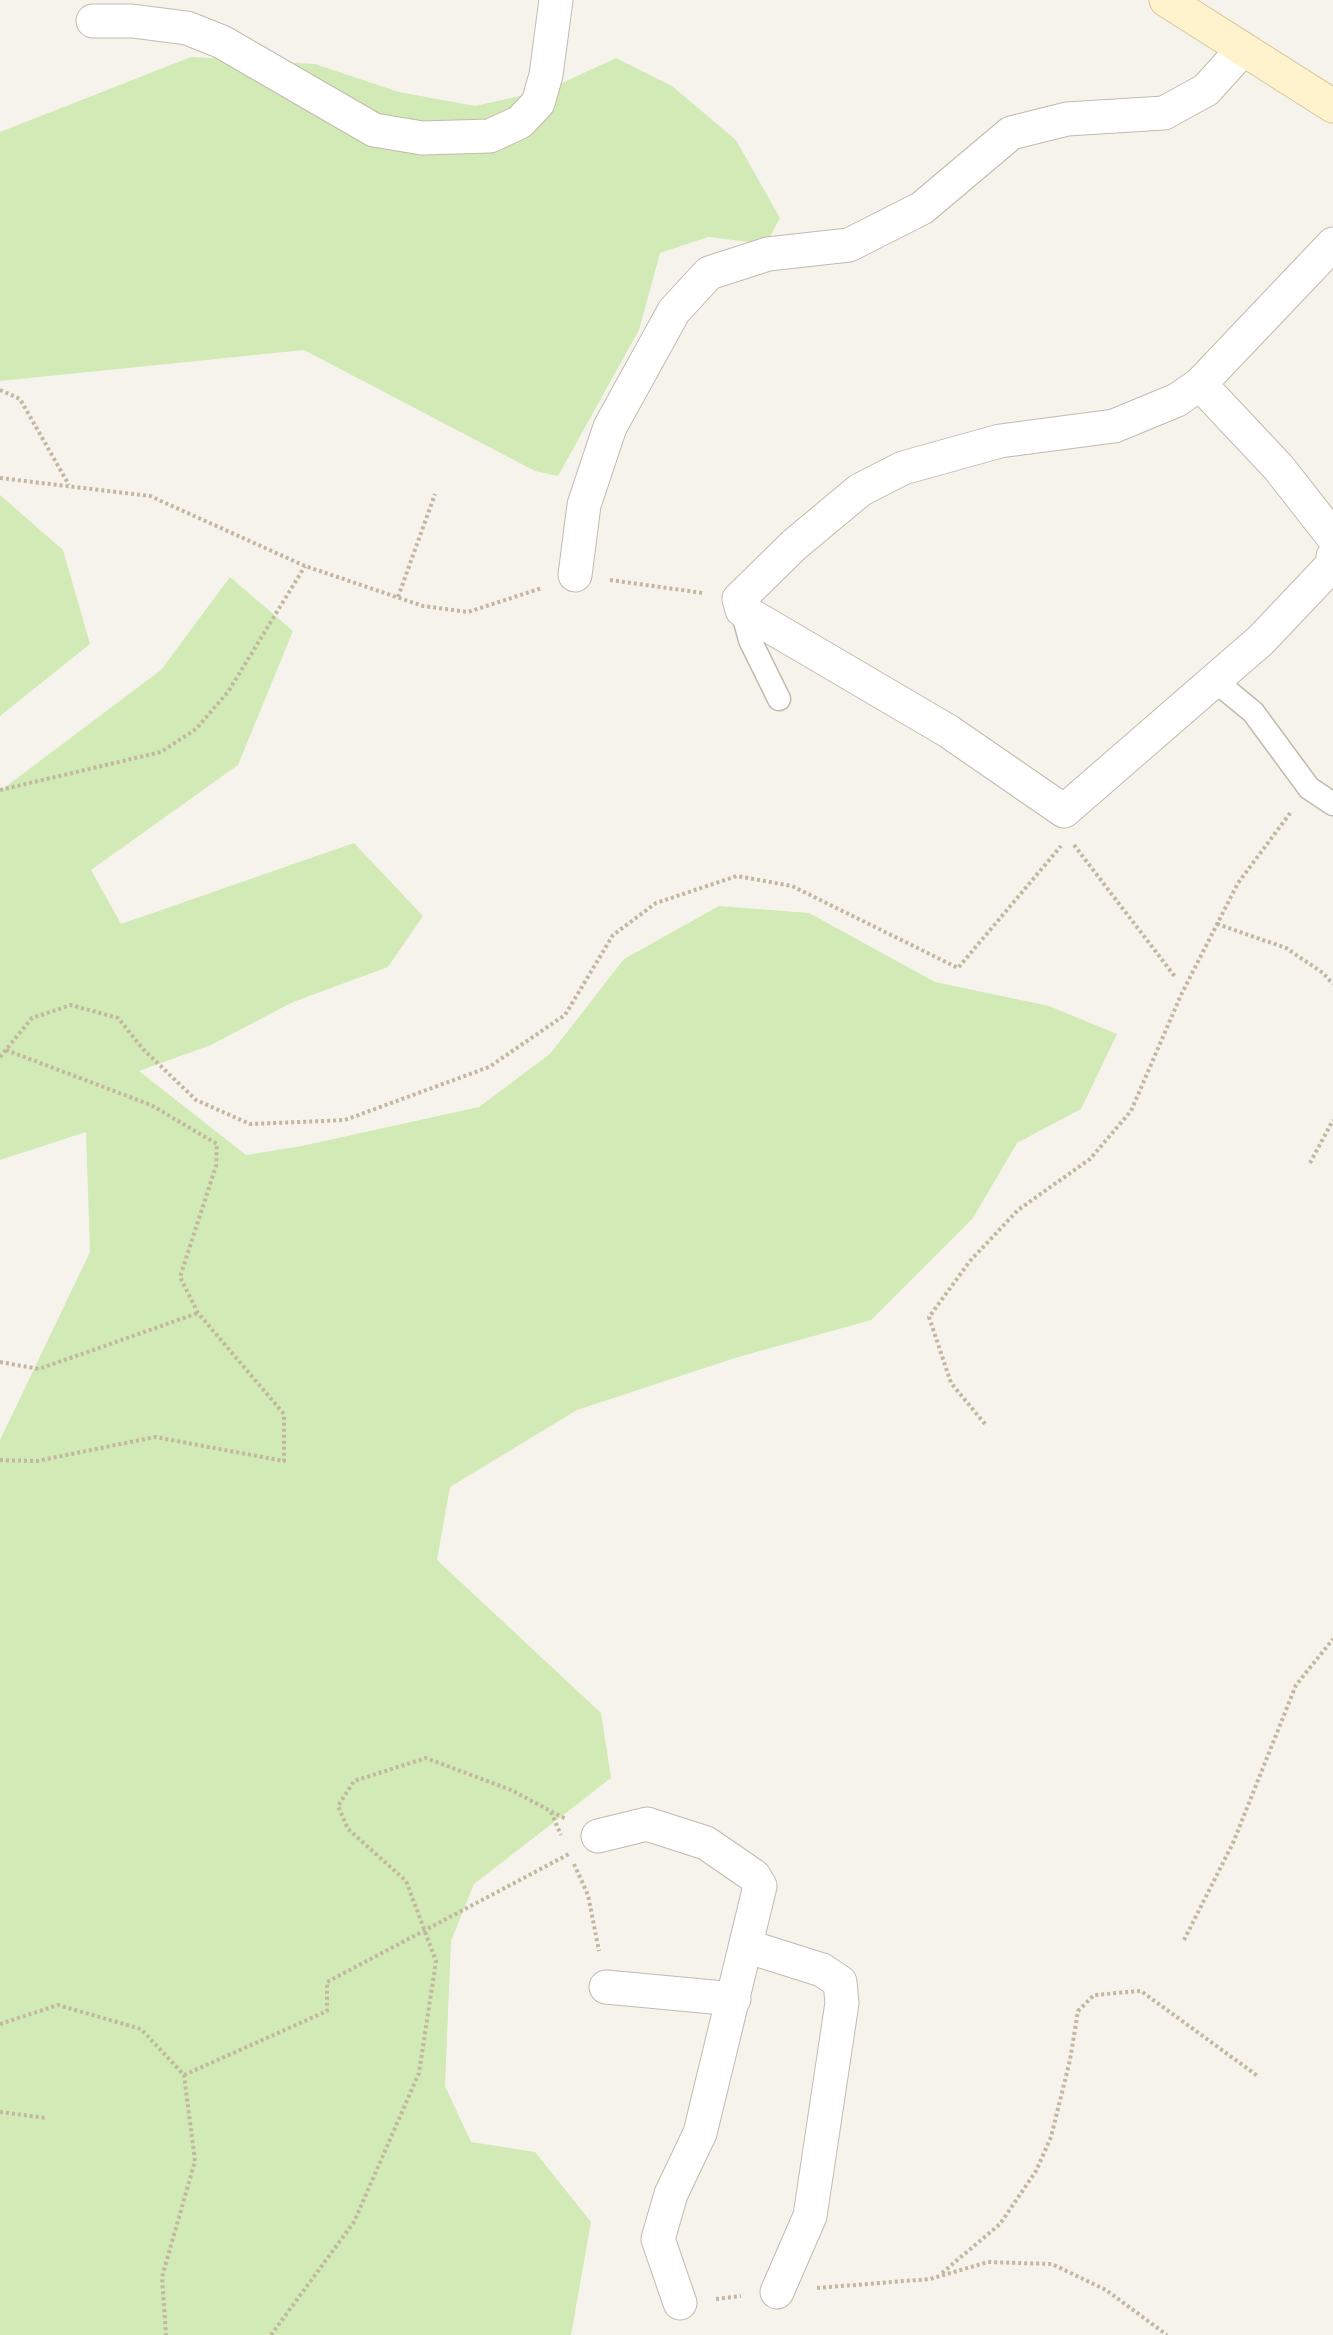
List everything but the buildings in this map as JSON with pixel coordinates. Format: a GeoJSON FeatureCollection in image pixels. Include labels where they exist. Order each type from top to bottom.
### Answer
{"type":"FeatureCollection","features":[{"type":"Feature","properties":{"kind":"street"},"geometry":{"type":"LineString","coordinates":[[93,21],[132,21],[187,28],[222,42],[374,130],[422,138],[490,136],[520,122],[538,103],[546,75],[556,0]]}},
{"type":"Feature","properties":{"kind":"street"},"geometry":{"type":"LineString","coordinates":[[1166,0],[1333,106]]}},
{"type":"Feature","properties":{"kind":"street"},"geometry":{"type":"LineString","coordinates":[[575,575],[584,505],[610,427],[674,310],[710,273],[768,254],[849,245],[922,208],[1011,133],[1067,119],[1164,113],[1206,90],[1242,49]]}},
{"type":"Feature","properties":{"kind":"street"},"geometry":{"type":"LineString","coordinates":[[1333,244],[1200,384],[1177,400],[1114,426],[1000,441],[903,468],[860,490],[794,545],[740,604],[948,730],[1064,811],[1261,640],[1332,565],[1333,557]]}},
{"type":"Feature","properties":{"kind":"street"},"geometry":{"type":"LineString","coordinates":[[1200,384],[1279,468],[1333,537]]}},
{"type":"Feature","properties":{"kind":"street"},"geometry":{"type":"LineString","coordinates":[[598,1836],[647,1824],[706,1843],[754,1876],[760,1886],[700,2133],[671,2194],[658,2239],[680,2303]]}},
{"type":"Feature","properties":{"kind":"street"},"geometry":{"type":"LineString","coordinates":[[746,1946],[822,1970],[840,1982],[842,2003],[810,2216],[777,2292]]}},
{"type":"Feature","properties":{"kind":"street"},"geometry":{"type":"LineString","coordinates":[[606,1988],[734,1999]]}},
{"type":"Feature","properties":{"kind":"lane"},"geometry":{"type":"LineString","coordinates":[[740,604],[750,640],[778,699]]}},
{"type":"Feature","properties":{"kind":"lane"},"geometry":{"type":"LineString","coordinates":[[1214,680],[1253,712],[1309,788],[1333,804]]}},
{"type":"Feature","properties":{"kind":"path"},"geometry":{"type":"LineString","coordinates":[[0,390],[20,399],[69,485]]}},
{"type":"Feature","properties":{"kind":"path"},"geometry":{"type":"LineString","coordinates":[[0,478],[150,496],[305,566],[423,606],[468,612],[510,601],[575,575],[740,604]]}},
{"type":"Feature","properties":{"kind":"path"},"geometry":{"type":"LineString","coordinates":[[398,597],[435,494]]}},
{"type":"Feature","properties":{"kind":"path"},"geometry":{"type":"LineString","coordinates":[[0,790],[161,752],[196,729],[228,692],[305,566]]}},
{"type":"Feature","properties":{"kind":"path"},"geometry":{"type":"LineString","coordinates":[[985,1424],[951,1383],[929,1317],[970,1261],[1018,1210],[1090,1158],[1131,1110],[1182,995],[1238,883],[1309,788]]}},
{"type":"Feature","properties":{"kind":"path"},"geometry":{"type":"LineString","coordinates":[[0,1057],[32,1018],[71,1005],[118,1018],[143,1049],[196,1100],[249,1124],[345,1120],[489,1067],[565,1015],[613,935],[656,903],[737,876],[792,886],[958,968],[1068,837],[1176,978]]}},
{"type":"Feature","properties":{"kind":"path"},"geometry":{"type":"LineString","coordinates":[[1218,924],[1286,948],[1323,973],[1333,984]]}},
{"type":"Feature","properties":{"kind":"path"},"geometry":{"type":"LineString","coordinates":[[0,1460],[37,1461],[155,1437],[284,1461],[284,1414],[198,1313],[180,1277],[216,1166],[217,1144],[151,1105],[6,1050]]}},
{"type":"Feature","properties":{"kind":"path"},"geometry":{"type":"LineString","coordinates":[[1310,1163],[1333,1120]]}},
{"type":"Feature","properties":{"kind":"path"},"geometry":{"type":"LineString","coordinates":[[0,1362],[39,1369],[198,1313]]}},
{"type":"Feature","properties":{"kind":"path"},"geometry":{"type":"LineString","coordinates":[[1184,1940],[1233,1843],[1296,1685],[1333,1639]]}},
{"type":"Feature","properties":{"kind":"path"},"geometry":{"type":"LineString","coordinates":[[271,2335],[354,2222],[419,2073],[436,1961],[406,1881],[348,1828],[338,1806],[354,1781],[426,1758],[511,1790],[598,1836]]}},
{"type":"Feature","properties":{"kind":"path"},"geometry":{"type":"LineString","coordinates":[[551,1811],[588,1895],[606,1988]]}},
{"type":"Feature","properties":{"kind":"path"},"geometry":{"type":"LineString","coordinates":[[184,2075],[327,2011],[327,1982],[598,1836]]}},
{"type":"Feature","properties":{"kind":"path"},"geometry":{"type":"LineString","coordinates":[[939,2276],[1000,2224],[1036,2171],[1051,2137],[1070,2060],[1078,2011],[1094,1995],[1141,1991],[1259,2077]]}},
{"type":"Feature","properties":{"kind":"path"},"geometry":{"type":"LineString","coordinates":[[0,2024],[58,2005],[69,2008],[141,2029],[184,2075],[195,2161],[162,2277],[166,2335]]}},
{"type":"Feature","properties":{"kind":"path"},"geometry":{"type":"LineString","coordinates":[[0,2112],[46,2118]]}},
{"type":"Feature","properties":{"kind":"path"},"geometry":{"type":"LineString","coordinates":[[680,2303],[939,2276],[988,2262],[1052,2265],[1106,2290],[1167,2335]]}},
{"type":"Feature","properties":{"kind":"green space"},"geometry":{"type":"Polygon","coordinates":[[[191,57],[315,64],[399,92],[475,106],[547,90],[616,58],[672,86],[736,140],[780,218],[766,244],[708,237],[660,253],[639,330],[558,476],[535,471],[304,350],[0,381],[0,132],[191,57]]]}},
{"type":"Feature","properties":{"kind":"green space"},"geometry":{"type":"Polygon","coordinates":[[[0,495],[63,550],[90,644],[0,716],[0,495]]]}},
{"type":"Feature","properties":{"kind":"green space"},"geometry":{"type":"Polygon","coordinates":[[[230,577],[293,631],[238,765],[91,870],[121,924],[354,843],[423,916],[388,967],[293,1002],[211,1045],[139,1071],[246,1155],[302,1146],[479,1107],[550,1054],[624,959],[719,906],[809,913],[935,982],[1049,1006],[1117,1034],[1081,1109],[1017,1143],[973,1218],[871,1320],[735,1358],[577,1410],[450,1487],[437,1560],[601,1713],[611,1778],[474,1884],[451,1941],[445,2086],[471,2142],[535,2152],[591,2222],[571,2335],[0,2335],[0,1440],[90,1252],[86,1132],[0,1160],[0,791],[161,670],[230,577]]]}}]}
